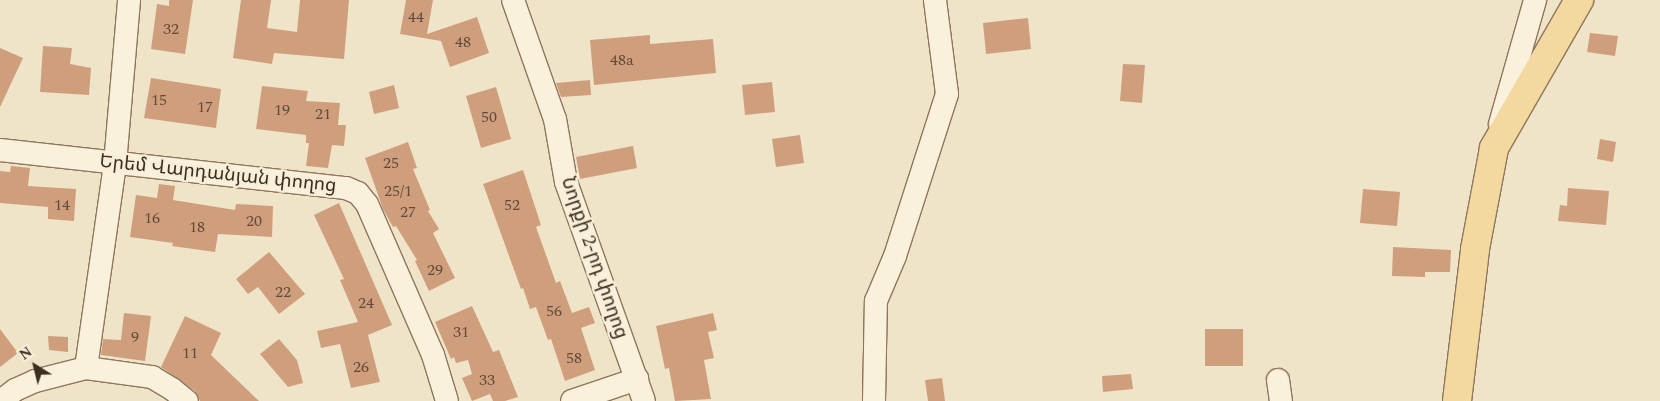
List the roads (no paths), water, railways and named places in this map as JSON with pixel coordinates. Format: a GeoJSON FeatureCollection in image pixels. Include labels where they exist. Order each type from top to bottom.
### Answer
{"type":"FeatureCollection","features":[{"type":"Feature","properties":{"kind":"main road"},"geometry":{"type":"LineString","coordinates":[[1457,401],[1475,249],[1494,148],[1578,0]]}},
{"type":"Feature","properties":{"kind":"street"},"geometry":{"type":"LineString","coordinates":[[86,368],[115,164],[130,0]]}},
{"type":"Feature","properties":{"kind":"street","name":"Նորքի 2-րդ փողոց"},"geometry":{"type":"LineString","coordinates":[[513,0],[555,118],[566,182],[644,401]]}},
{"type":"Feature","properties":{"kind":"street"},"geometry":{"type":"LineString","coordinates":[[874,401],[876,300],[895,256],[947,94],[935,0]]}},
{"type":"Feature","properties":{"kind":"street"},"geometry":{"type":"LineString","coordinates":[[1494,148],[1534,0]]}},
{"type":"Feature","properties":{"kind":"street","name":"Երեմ Վարդանյան փողոց"},"geometry":{"type":"LineString","coordinates":[[0,150],[346,188],[358,193],[367,204],[433,355],[446,401]]}},
{"type":"Feature","properties":{"kind":"street"},"geometry":{"type":"LineString","coordinates":[[2,401],[16,390],[35,381],[86,368],[152,377],[187,401]]}},
{"type":"Feature","properties":{"kind":"street"},"geometry":{"type":"LineString","coordinates":[[572,401],[637,379]]}}]}
